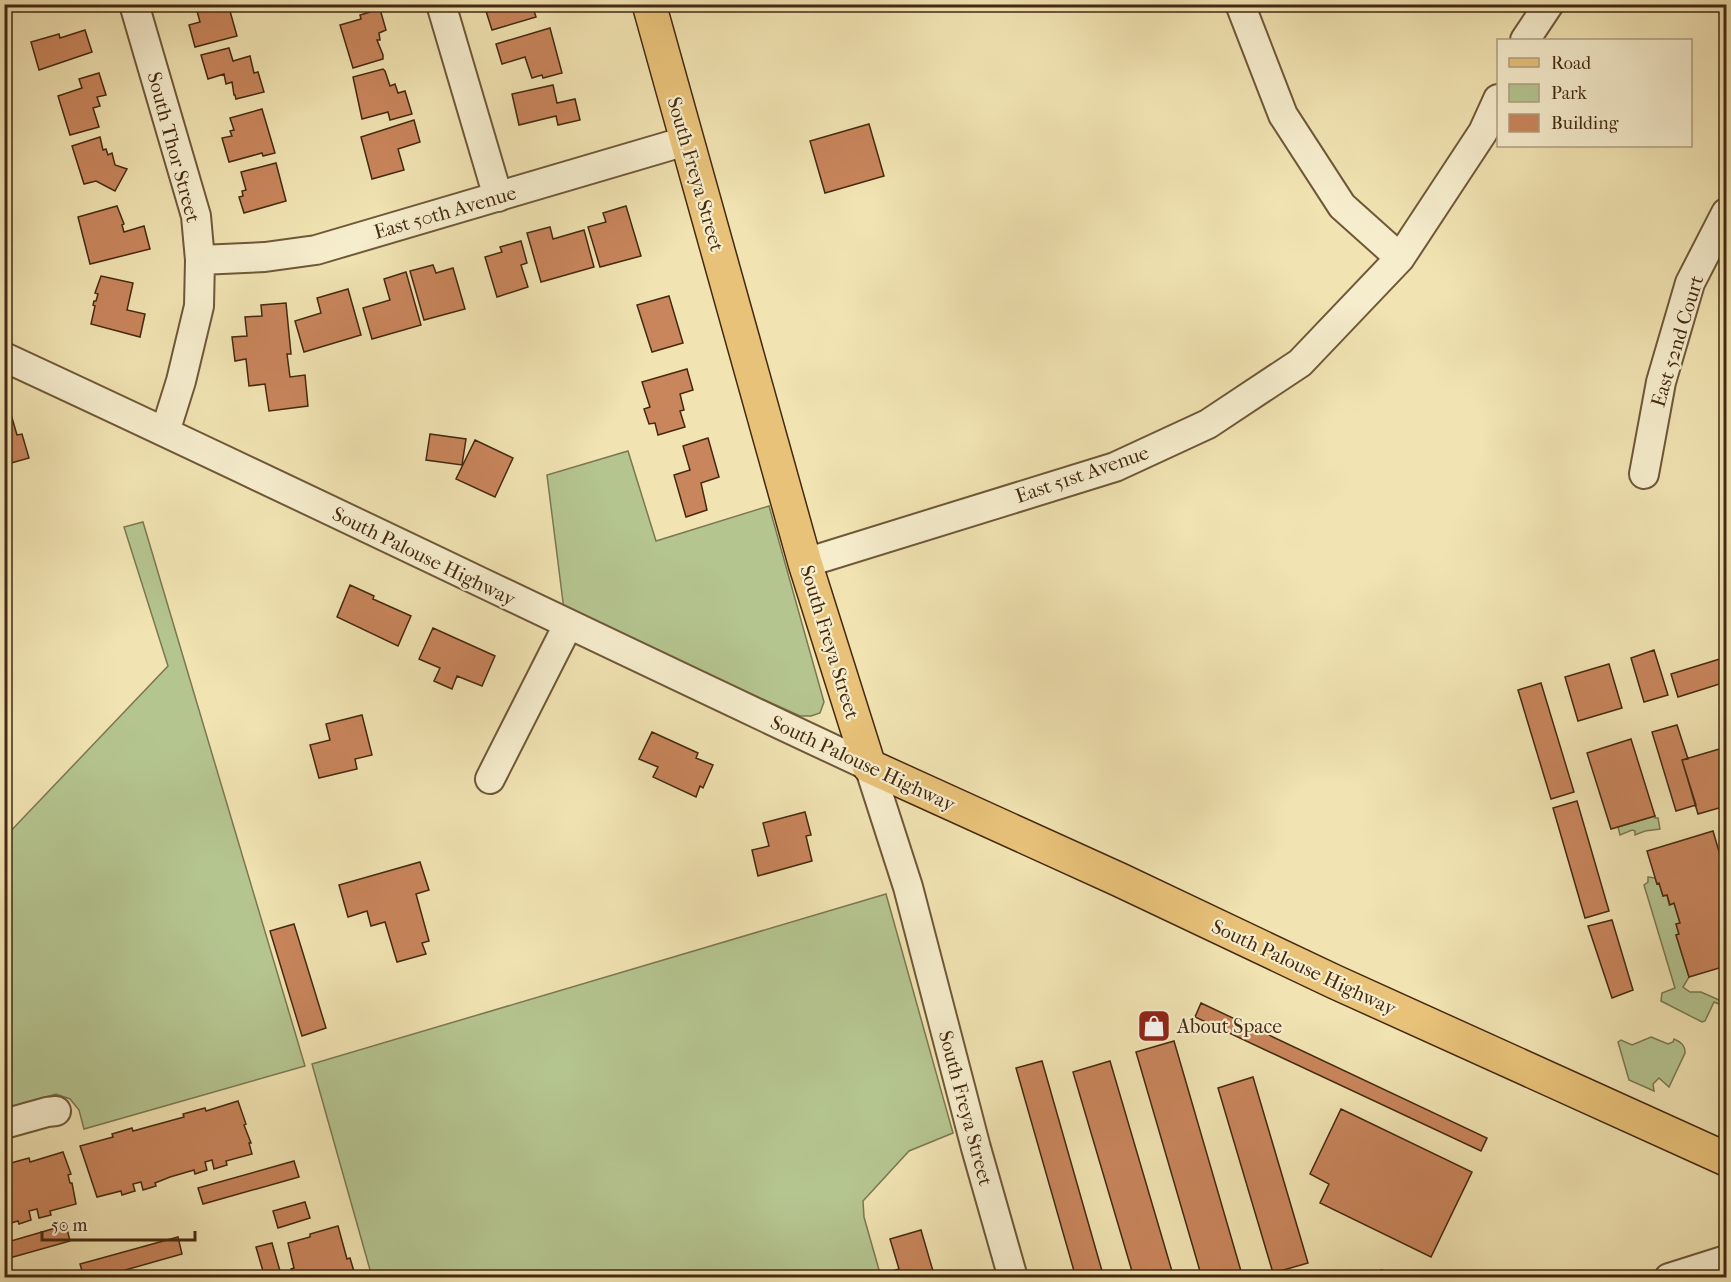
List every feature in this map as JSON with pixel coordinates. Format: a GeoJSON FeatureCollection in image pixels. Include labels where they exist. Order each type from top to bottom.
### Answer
{"type":"FeatureCollection","features":[{"type":"Feature","properties":{"kind":"main road","name":"South Freya Street"},"geometry":{"type":"LineString","coordinates":[[650,4],[686,141],[805,563],[869,766]]}},
{"type":"Feature","properties":{"kind":"main road","name":"South Palouse Highway"},"geometry":{"type":"LineString","coordinates":[[869,766],[1112,876],[1335,982],[1726,1159]]}},
{"type":"Feature","properties":{"kind":"street","name":"South Thor Street"},"geometry":{"type":"LineString","coordinates":[[134,4],[196,216],[200,260],[199,306],[181,381],[165,432]]}},
{"type":"Feature","properties":{"kind":"street"},"geometry":{"type":"LineString","coordinates":[[441,4],[498,197]]}},
{"type":"Feature","properties":{"kind":"street"},"geometry":{"type":"LineString","coordinates":[[1240,4],[1283,115],[1342,206],[1400,258]]}},
{"type":"Feature","properties":{"kind":"street"},"geometry":{"type":"LineString","coordinates":[[1526,39],[1549,4]]}},
{"type":"Feature","properties":{"kind":"street","name":"East 51st Avenue"},"geometry":{"type":"LineString","coordinates":[[805,563],[1115,467],[1208,424],[1300,363],[1400,258],[1483,132],[1497,101]]}},
{"type":"Feature","properties":{"kind":"street","name":"East 50th Avenue"},"geometry":{"type":"LineString","coordinates":[[200,260],[265,257],[316,250],[686,141]]}},
{"type":"Feature","properties":{"kind":"street","name":"East 52nd Court"},"geometry":{"type":"LineString","coordinates":[[1644,474],[1661,382],[1690,283],[1726,213]]}},
{"type":"Feature","properties":{"kind":"street","name":"South Palouse Highway"},"geometry":{"type":"LineString","coordinates":[[4,357],[869,766]]}},
{"type":"Feature","properties":{"kind":"street"},"geometry":{"type":"LineString","coordinates":[[490,779],[568,625]]}},
{"type":"Feature","properties":{"kind":"street","name":"South Freya Street"},"geometry":{"type":"LineString","coordinates":[[869,766],[908,887],[976,1148],[1013,1278]]}},
{"type":"Feature","properties":{"kind":"street"},"geometry":{"type":"LineString","coordinates":[[4,1124],[47,1112],[56,1112]]}},
{"type":"Feature","properties":{"kind":"street"},"geometry":{"type":"LineString","coordinates":[[1669,1278],[1726,1260]]}},
{"type":"Feature","properties":{"kind":"green space"},"geometry":{"type":"Polygon","coordinates":[[[628,451],[656,541],[769,506],[824,702],[820,713],[800,716],[564,610],[547,475],[628,451]]]}},
{"type":"Feature","properties":{"kind":"green space"},"geometry":{"type":"Polygon","coordinates":[[[143,522],[305,1066],[84,1129],[79,1110],[70,1099],[56,1094],[5,1109],[4,838],[168,666],[124,527],[143,522]]]}},
{"type":"Feature","properties":{"kind":"green space"},"geometry":{"type":"Polygon","coordinates":[[[1655,816],[1658,818],[1660,829],[1635,835],[1635,831],[1632,830],[1620,835],[1618,827],[1655,816]]]}},
{"type":"Feature","properties":{"kind":"green space"},"geometry":{"type":"Polygon","coordinates":[[[1648,877],[1655,878],[1657,884],[1659,883],[1663,896],[1667,895],[1669,905],[1674,903],[1680,923],[1676,924],[1679,934],[1676,935],[1689,977],[1683,987],[1690,992],[1701,992],[1726,1003],[1726,1007],[1714,1002],[1705,1021],[1702,1022],[1661,1001],[1662,993],[1675,988],[1644,885],[1648,882],[1648,877]]]}},
{"type":"Feature","properties":{"kind":"green space"},"geometry":{"type":"Polygon","coordinates":[[[886,894],[953,1133],[909,1151],[863,1201],[864,1217],[881,1277],[372,1277],[312,1064],[886,894]]]}},
{"type":"Feature","properties":{"kind":"green space"},"geometry":{"type":"Polygon","coordinates":[[[1651,1037],[1668,1044],[1674,1039],[1681,1043],[1685,1053],[1669,1087],[1659,1078],[1653,1084],[1654,1091],[1629,1080],[1618,1042],[1621,1040],[1632,1045],[1651,1037]]]}},
{"type":"Feature","properties":{"kind":"building"},"geometry":{"type":"Polygon","coordinates":[[[195,4],[228,4],[237,36],[195,47],[189,25],[200,22],[195,4]]]}},
{"type":"Feature","properties":{"kind":"building"},"geometry":{"type":"Polygon","coordinates":[[[496,4],[532,4],[536,17],[492,30],[485,8],[496,4]]]}},
{"type":"Feature","properties":{"kind":"building"},"geometry":{"type":"Polygon","coordinates":[[[380,9],[386,30],[379,33],[380,40],[377,40],[383,59],[353,68],[340,25],[361,19],[360,15],[380,9]]]}},
{"type":"Feature","properties":{"kind":"building"},"geometry":{"type":"Polygon","coordinates":[[[550,28],[562,73],[543,78],[542,75],[532,78],[525,57],[502,64],[496,44],[550,28]]]}},
{"type":"Feature","properties":{"kind":"building"},"geometry":{"type":"Polygon","coordinates":[[[85,30],[92,52],[39,70],[31,42],[59,34],[60,38],[85,30]]]}},
{"type":"Feature","properties":{"kind":"building"},"geometry":{"type":"Polygon","coordinates":[[[229,48],[233,61],[250,56],[254,73],[258,72],[264,92],[236,99],[232,82],[226,84],[224,74],[208,79],[201,55],[229,48]]]}},
{"type":"Feature","properties":{"kind":"building"},"geometry":{"type":"Polygon","coordinates":[[[383,69],[390,86],[395,84],[398,93],[405,91],[412,114],[390,120],[388,112],[362,119],[353,77],[383,69]]]}},
{"type":"Feature","properties":{"kind":"building"},"geometry":{"type":"Polygon","coordinates":[[[99,73],[106,95],[97,97],[100,106],[93,108],[99,127],[70,135],[58,96],[82,88],[79,79],[99,73]]]}},
{"type":"Feature","properties":{"kind":"building"},"geometry":{"type":"Polygon","coordinates":[[[553,85],[557,103],[575,99],[580,120],[558,125],[556,116],[519,125],[512,94],[553,85]]]}},
{"type":"Feature","properties":{"kind":"building"},"geometry":{"type":"Polygon","coordinates":[[[262,109],[275,153],[263,156],[262,153],[229,162],[222,138],[232,136],[230,131],[234,130],[230,118],[262,109]]]}},
{"type":"Feature","properties":{"kind":"building"},"geometry":{"type":"Polygon","coordinates":[[[414,120],[420,142],[398,149],[404,170],[372,179],[361,137],[414,120]]]}},
{"type":"Feature","properties":{"kind":"building"},"geometry":{"type":"Polygon","coordinates":[[[869,124],[884,176],[825,193],[810,141],[869,124]]]}},
{"type":"Feature","properties":{"kind":"building"},"geometry":{"type":"Polygon","coordinates":[[[100,137],[103,150],[106,149],[108,155],[112,153],[115,165],[127,169],[115,191],[96,181],[84,184],[72,146],[100,137]]]}},
{"type":"Feature","properties":{"kind":"building"},"geometry":{"type":"Polygon","coordinates":[[[276,163],[286,201],[244,213],[239,197],[243,196],[242,191],[246,190],[241,172],[276,163]]]}},
{"type":"Feature","properties":{"kind":"building"},"geometry":{"type":"Polygon","coordinates":[[[117,206],[124,224],[122,225],[124,232],[144,226],[150,249],[90,264],[78,217],[117,206]]]}},
{"type":"Feature","properties":{"kind":"building"},"geometry":{"type":"Polygon","coordinates":[[[626,206],[641,256],[600,267],[588,227],[606,222],[603,213],[626,206]]]}},
{"type":"Feature","properties":{"kind":"building"},"geometry":{"type":"Polygon","coordinates":[[[550,227],[553,239],[584,230],[594,267],[541,282],[527,233],[550,227]]]}},
{"type":"Feature","properties":{"kind":"building"},"geometry":{"type":"Polygon","coordinates":[[[521,241],[527,263],[521,265],[528,287],[497,297],[485,257],[502,252],[500,247],[521,241]]]}},
{"type":"Feature","properties":{"kind":"building"},"geometry":{"type":"Polygon","coordinates":[[[433,265],[436,273],[453,268],[465,309],[424,320],[410,271],[433,265]]]}},
{"type":"Feature","properties":{"kind":"building"},"geometry":{"type":"Polygon","coordinates":[[[406,272],[421,325],[372,339],[363,308],[390,300],[384,279],[406,272]]]}},
{"type":"Feature","properties":{"kind":"building"},"geometry":{"type":"Polygon","coordinates":[[[101,276],[133,283],[127,310],[145,314],[140,337],[91,324],[95,306],[93,305],[98,294],[95,293],[101,276]]]}},
{"type":"Feature","properties":{"kind":"building"},"geometry":{"type":"Polygon","coordinates":[[[348,289],[361,335],[304,352],[295,321],[321,313],[317,298],[348,289]]]}},
{"type":"Feature","properties":{"kind":"building"},"geometry":{"type":"Polygon","coordinates":[[[669,296],[683,343],[652,352],[637,305],[669,296]]]}},
{"type":"Feature","properties":{"kind":"building"},"geometry":{"type":"Polygon","coordinates":[[[286,303],[291,354],[287,354],[290,377],[305,375],[308,406],[269,411],[265,384],[249,386],[246,359],[235,361],[232,337],[247,336],[245,317],[262,316],[261,305],[286,303]]]}},
{"type":"Feature","properties":{"kind":"building"},"geometry":{"type":"Polygon","coordinates":[[[687,369],[693,390],[680,394],[684,410],[680,411],[685,427],[658,435],[655,423],[649,424],[644,409],[650,407],[642,382],[687,369]]]}},
{"type":"Feature","properties":{"kind":"building"},"geometry":{"type":"Polygon","coordinates":[[[10,411],[17,435],[22,434],[29,458],[4,465],[4,412],[10,411]]]}},
{"type":"Feature","properties":{"kind":"building"},"geometry":{"type":"Polygon","coordinates":[[[430,434],[466,439],[462,465],[426,460],[430,434]]]}},
{"type":"Feature","properties":{"kind":"building"},"geometry":{"type":"Polygon","coordinates":[[[708,438],[719,477],[701,483],[707,510],[686,517],[674,475],[690,470],[683,446],[708,438]]]}},
{"type":"Feature","properties":{"kind":"building"},"geometry":{"type":"Polygon","coordinates":[[[475,440],[513,458],[495,497],[456,479],[475,440]]]}},
{"type":"Feature","properties":{"kind":"building"},"geometry":{"type":"Polygon","coordinates":[[[350,585],[374,596],[373,599],[411,616],[398,646],[337,617],[350,585]]]}},
{"type":"Feature","properties":{"kind":"building"},"geometry":{"type":"Polygon","coordinates":[[[433,628],[495,656],[482,686],[457,676],[452,689],[434,681],[440,668],[419,659],[433,628]]]}},
{"type":"Feature","properties":{"kind":"building"},"geometry":{"type":"Polygon","coordinates":[[[1654,650],[1668,695],[1644,702],[1631,658],[1654,650]]]}},
{"type":"Feature","properties":{"kind":"building"},"geometry":{"type":"Polygon","coordinates":[[[1726,657],[1726,682],[1678,697],[1671,674],[1726,657]]]}},
{"type":"Feature","properties":{"kind":"building"},"geometry":{"type":"Polygon","coordinates":[[[1609,664],[1622,708],[1578,721],[1565,677],[1609,664]]]}},
{"type":"Feature","properties":{"kind":"building"},"geometry":{"type":"Polygon","coordinates":[[[1541,683],[1574,792],[1551,799],[1518,690],[1541,683]]]}},
{"type":"Feature","properties":{"kind":"building"},"geometry":{"type":"Polygon","coordinates":[[[362,715],[372,755],[355,759],[357,769],[319,778],[310,745],[330,740],[326,724],[362,715]]]}},
{"type":"Feature","properties":{"kind":"building"},"geometry":{"type":"Polygon","coordinates":[[[1677,725],[1688,759],[1682,760],[1696,805],[1676,811],[1652,732],[1677,725]]]}},
{"type":"Feature","properties":{"kind":"building"},"geometry":{"type":"Polygon","coordinates":[[[652,732],[698,753],[696,758],[713,765],[703,788],[700,786],[696,797],[653,777],[658,767],[639,759],[652,732]]]}},
{"type":"Feature","properties":{"kind":"building"},"geometry":{"type":"Polygon","coordinates":[[[1631,739],[1655,816],[1611,829],[1587,753],[1631,739]]]}},
{"type":"Feature","properties":{"kind":"building"},"geometry":{"type":"Polygon","coordinates":[[[1726,747],[1726,806],[1698,814],[1682,760],[1726,747]]]}},
{"type":"Feature","properties":{"kind":"building"},"geometry":{"type":"Polygon","coordinates":[[[1577,801],[1609,911],[1585,918],[1553,808],[1577,801]]]}},
{"type":"Feature","properties":{"kind":"building"},"geometry":{"type":"Polygon","coordinates":[[[805,812],[811,835],[806,836],[812,861],[758,876],[752,850],[769,846],[763,823],[805,812]]]}},
{"type":"Feature","properties":{"kind":"building"},"geometry":{"type":"Polygon","coordinates":[[[1713,831],[1726,875],[1724,881],[1726,890],[1721,891],[1726,908],[1726,966],[1689,977],[1676,935],[1679,934],[1676,924],[1680,923],[1674,903],[1670,905],[1667,895],[1663,896],[1647,851],[1713,831]]]}},
{"type":"Feature","properties":{"kind":"building"},"geometry":{"type":"Polygon","coordinates":[[[420,862],[429,890],[416,894],[429,941],[422,943],[426,954],[397,962],[385,922],[371,926],[367,911],[348,917],[339,885],[420,862]]]}},
{"type":"Feature","properties":{"kind":"building"},"geometry":{"type":"Polygon","coordinates":[[[1612,920],[1633,990],[1612,998],[1588,926],[1612,920]]]}},
{"type":"Feature","properties":{"kind":"building"},"geometry":{"type":"Polygon","coordinates":[[[294,924],[326,1028],[302,1036],[270,931],[294,924]]]}},
{"type":"Feature","properties":{"kind":"building"},"geometry":{"type":"Polygon","coordinates":[[[1201,1003],[1487,1138],[1481,1151],[1195,1017],[1201,1003]]]}},
{"type":"Feature","properties":{"kind":"building"},"geometry":{"type":"Polygon","coordinates":[[[1174,1041],[1243,1278],[1202,1278],[1136,1052],[1174,1041]]]}},
{"type":"Feature","properties":{"kind":"building"},"geometry":{"type":"Polygon","coordinates":[[[1042,1061],[1104,1278],[1076,1278],[1016,1068],[1042,1061]]]}},
{"type":"Feature","properties":{"kind":"building"},"geometry":{"type":"Polygon","coordinates":[[[1110,1061],[1174,1278],[1134,1278],[1073,1072],[1110,1061]]]}},
{"type":"Feature","properties":{"kind":"building"},"geometry":{"type":"Polygon","coordinates":[[[1253,1077],[1308,1263],[1273,1273],[1218,1088],[1253,1077]]]}},
{"type":"Feature","properties":{"kind":"building"},"geometry":{"type":"Polygon","coordinates":[[[238,1101],[246,1124],[244,1125],[251,1143],[249,1143],[252,1154],[226,1161],[227,1165],[214,1169],[212,1160],[205,1162],[207,1170],[195,1174],[194,1170],[170,1177],[155,1183],[156,1186],[143,1190],[141,1182],[133,1184],[135,1191],[122,1195],[121,1191],[97,1197],[80,1146],[113,1137],[112,1134],[132,1128],[133,1131],[184,1117],[183,1114],[205,1108],[206,1111],[238,1101]]]}},
{"type":"Feature","properties":{"kind":"building"},"geometry":{"type":"Polygon","coordinates":[[[1341,1109],[1472,1172],[1431,1257],[1320,1203],[1329,1184],[1310,1174],[1341,1109]]]}},
{"type":"Feature","properties":{"kind":"building"},"geometry":{"type":"Polygon","coordinates":[[[63,1152],[71,1174],[68,1175],[76,1204],[50,1211],[51,1215],[39,1218],[37,1209],[29,1211],[31,1220],[4,1225],[4,1169],[12,1166],[11,1163],[29,1158],[30,1162],[63,1152]]]}},
{"type":"Feature","properties":{"kind":"building"},"geometry":{"type":"Polygon","coordinates":[[[294,1161],[299,1177],[203,1204],[198,1188],[294,1161]]]}},
{"type":"Feature","properties":{"kind":"building"},"geometry":{"type":"Polygon","coordinates":[[[305,1202],[310,1218],[278,1228],[273,1211],[305,1202]]]}},
{"type":"Feature","properties":{"kind":"building"},"geometry":{"type":"Polygon","coordinates":[[[66,1225],[70,1241],[6,1259],[4,1243],[66,1225]]]}},
{"type":"Feature","properties":{"kind":"building"},"geometry":{"type":"Polygon","coordinates":[[[338,1226],[347,1259],[350,1258],[356,1278],[293,1278],[291,1269],[294,1268],[288,1243],[338,1226]]]}},
{"type":"Feature","properties":{"kind":"building"},"geometry":{"type":"Polygon","coordinates":[[[921,1230],[935,1278],[884,1278],[883,1274],[899,1269],[890,1239],[921,1230]]]}},
{"type":"Feature","properties":{"kind":"building"},"geometry":{"type":"Polygon","coordinates":[[[178,1237],[182,1254],[97,1278],[84,1278],[80,1264],[178,1237]]]}},
{"type":"Feature","properties":{"kind":"building"},"geometry":{"type":"Polygon","coordinates":[[[272,1243],[282,1278],[265,1278],[256,1247],[272,1243]]]}},
{"type":"Feature","properties":{"kind":"building"},"geometry":{"type":"Polygon","coordinates":[[[1382,1270],[1384,1278],[1356,1278],[1382,1270]]]}},
{"type":"Feature","properties":{"kind":"place","name":"About Space"},"geometry":{"type":"Point","coordinates":[1154,1026]}}]}
